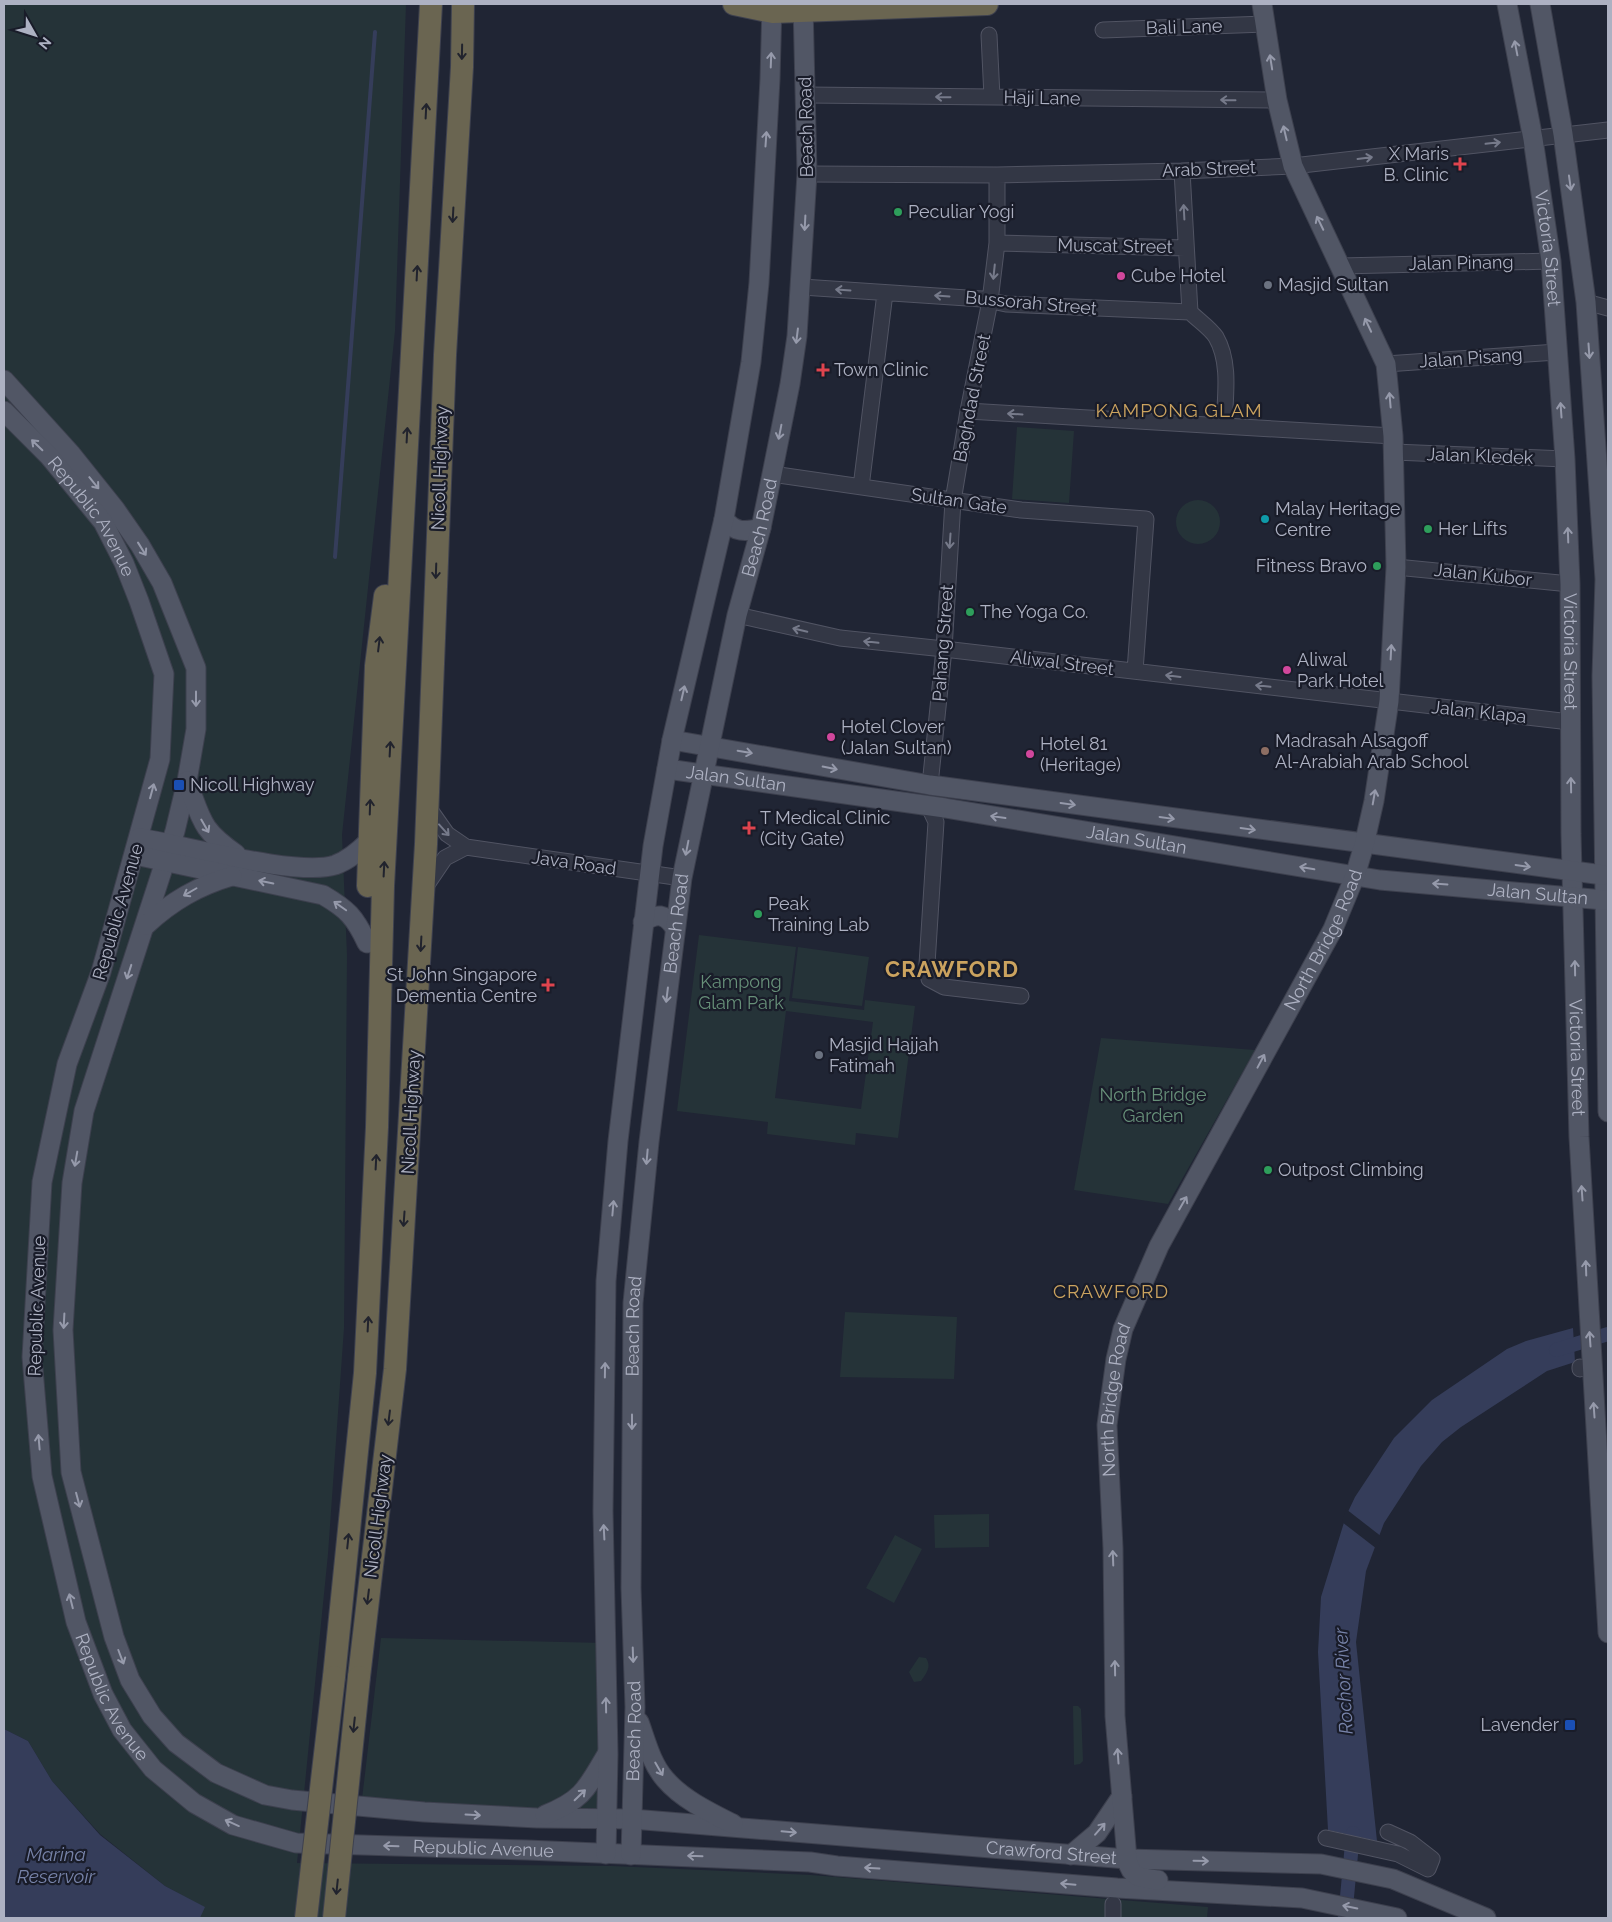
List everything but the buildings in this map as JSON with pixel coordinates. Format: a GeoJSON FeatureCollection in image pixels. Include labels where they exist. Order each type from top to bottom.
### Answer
{"type":"FeatureCollection","features":[{"type":"Feature","properties":{"kind":"highway","name":"Nicoll Highway"},"geometry":{"type":"LineString","coordinates":[[306,1918],[334,1677],[365,1373],[378,1127],[383,886],[431,4]]}},
{"type":"Feature","properties":{"kind":"highway","name":"Nicoll Highway"},"geometry":{"type":"LineString","coordinates":[[334,1918],[359,1676],[395,1369],[428,807],[445,355],[462,67],[463,4]]}},
{"type":"Feature","properties":{"kind":"highway"},"geometry":{"type":"LineString","coordinates":[[734,4],[772,8],[987,4]]}},
{"type":"Feature","properties":{"kind":"highway"},"geometry":{"type":"LineString","coordinates":[[378,1127],[367,943],[376,666],[383,605],[404,484]]}},
{"type":"Feature","properties":{"kind":"main road","name":"North Bridge Road"},"geometry":{"type":"LineString","coordinates":[[1126,1859],[1115,1716],[1113,1568],[1107,1425],[1116,1359],[1123,1329],[1159,1246],[1333,929],[1355,876],[1374,801],[1389,701],[1396,567],[1394,444],[1386,364],[1293,166],[1277,100],[1262,4]]}},
{"type":"Feature","properties":{"kind":"main road","name":"Victoria Street"},"geometry":{"type":"LineString","coordinates":[[1507,4],[1533,139],[1551,261],[1565,459],[1570,584],[1570,722],[1578,1128],[1587,1304],[1584,1370],[1608,1633]]}},
{"type":"Feature","properties":{"kind":"main road","name":"Victoria Street"},"geometry":{"type":"LineString","coordinates":[[1540,4],[1563,134],[1586,302],[1607,580],[1602,676],[1608,1112]]}},
{"type":"Feature","properties":{"kind":"main road","name":"Beach Road"},"geometry":{"type":"LineString","coordinates":[[606,1854],[608,1754],[602,1511],[606,1281],[618,1141],[648,873],[672,740],[724,519],[751,362],[758,292],[772,8]]}},
{"type":"Feature","properties":{"kind":"main road","name":"Beach Road"},"geometry":{"type":"LineString","coordinates":[[631,1855],[634,1717],[631,1569],[633,1303],[648,1142],[682,878],[708,746],[737,616],[761,528],[790,384],[802,288],[807,174],[807,95],[803,8]]}},
{"type":"Feature","properties":{"kind":"main road","name":"Republic Avenue"},"geometry":{"type":"LineString","coordinates":[[4,380],[71,454],[115,509],[162,583],[196,668],[196,729],[187,781],[168,852],[84,1111],[72,1182],[63,1330],[71,1472],[114,1637],[130,1680],[152,1716],[176,1743],[216,1774],[264,1796],[415,1811],[537,1818],[608,1819]]}},
{"type":"Feature","properties":{"kind":"main road","name":"Republic Avenue"},"geometry":{"type":"LineString","coordinates":[[4,411],[49,456],[103,522],[124,563],[155,644],[164,674],[160,759],[101,972],[67,1064],[42,1182],[32,1356],[42,1476],[76,1622],[103,1694],[122,1730],[153,1769],[194,1803],[233,1824],[296,1843],[606,1854]]}},
{"type":"Feature","properties":{"kind":"main road"},"geometry":{"type":"LineString","coordinates":[[724,519],[730,526],[741,532],[761,528]]}},
{"type":"Feature","properties":{"kind":"main road","name":"Jalan Sultan"},"geometry":{"type":"LineString","coordinates":[[672,740],[939,786],[1606,876]]}},
{"type":"Feature","properties":{"kind":"main road","name":"Jalan Sultan"},"geometry":{"type":"LineString","coordinates":[[667,770],[936,807],[1355,876],[1606,901]]}},
{"type":"Feature","properties":{"kind":"main road"},"geometry":{"type":"LineString","coordinates":[[187,781],[205,828],[239,867]]}},
{"type":"Feature","properties":{"kind":"main road"},"geometry":{"type":"LineString","coordinates":[[144,926],[164,908],[191,891],[239,867],[318,868],[335,865],[350,858],[369,841]]}},
{"type":"Feature","properties":{"kind":"main road"},"geometry":{"type":"LineString","coordinates":[[137,846],[239,867],[323,895],[343,906],[357,921],[367,943]]}},
{"type":"Feature","properties":{"kind":"main road"},"geometry":{"type":"LineString","coordinates":[[643,922],[651,917],[658,916],[667,919],[675,928]]}},
{"type":"Feature","properties":{"kind":"main road"},"geometry":{"type":"LineString","coordinates":[[606,1729],[621,1734],[634,1717],[650,1754],[664,1778],[685,1796],[741,1828]]}},
{"type":"Feature","properties":{"kind":"main road"},"geometry":{"type":"LineString","coordinates":[[537,1818],[566,1806],[578,1798],[588,1788],[608,1754]]}},
{"type":"Feature","properties":{"kind":"main road"},"geometry":{"type":"LineString","coordinates":[[1071,1855],[1097,1833],[1122,1796]]}},
{"type":"Feature","properties":{"kind":"main road","name":"Crawford Street"},"geometry":{"type":"LineString","coordinates":[[608,1819],[632,1819],[1126,1859],[1321,1864],[1393,1879],[1486,1918]]}},
{"type":"Feature","properties":{"kind":"main road","name":"Crawford Street"},"geometry":{"type":"LineString","coordinates":[[606,1854],[810,1862],[837,1866],[920,1871],[1117,1888],[1308,1899],[1392,1916]]}},
{"type":"Feature","properties":{"kind":"main road"},"geometry":{"type":"LineString","coordinates":[[1126,1859],[1129,1870],[1136,1877],[1252,1885],[1308,1899]]}},
{"type":"Feature","properties":{"kind":"street","name":"Bali Lane"},"geometry":{"type":"LineString","coordinates":[[1103,30],[1265,24]]}},
{"type":"Feature","properties":{"kind":"street"},"geometry":{"type":"LineString","coordinates":[[989,35],[992,97]]}},
{"type":"Feature","properties":{"kind":"street","name":"Haji Lane"},"geometry":{"type":"LineString","coordinates":[[807,95],[1277,100]]}},
{"type":"Feature","properties":{"kind":"street","name":"Arab Street"},"geometry":{"type":"LineString","coordinates":[[807,174],[997,175],[1182,172],[1293,166],[1608,130]]}},
{"type":"Feature","properties":{"kind":"street","name":"Muscat Street"},"geometry":{"type":"LineString","coordinates":[[997,244],[1186,248],[1182,172]]}},
{"type":"Feature","properties":{"kind":"street","name":"Baghdad Street"},"geometry":{"type":"LineString","coordinates":[[953,501],[968,411],[990,300],[997,244],[997,175]]}},
{"type":"Feature","properties":{"kind":"street"},"geometry":{"type":"LineString","coordinates":[[1186,248],[1190,312],[1216,336],[1226,370],[1224,426]]}},
{"type":"Feature","properties":{"kind":"street","name":"Jalan Pinang"},"geometry":{"type":"LineString","coordinates":[[1341,266],[1551,261]]}},
{"type":"Feature","properties":{"kind":"street","name":"Bussorah Street"},"geometry":{"type":"LineString","coordinates":[[802,288],[990,300],[1006,304],[1190,312]]}},
{"type":"Feature","properties":{"kind":"street"},"geometry":{"type":"LineString","coordinates":[[861,487],[885,293]]}},
{"type":"Feature","properties":{"kind":"street"},"geometry":{"type":"LineString","coordinates":[[1586,302],[1608,308]]}},
{"type":"Feature","properties":{"kind":"street","name":"Jalan Pisang"},"geometry":{"type":"LineString","coordinates":[[1386,364],[1557,352]]}},
{"type":"Feature","properties":{"kind":"street","name":"Jalan Kledek"},"geometry":{"type":"LineString","coordinates":[[968,411],[1224,426],[1394,444],[1565,459]]}},
{"type":"Feature","properties":{"kind":"street","name":"Sultan Gate"},"geometry":{"type":"LineString","coordinates":[[772,474],[1021,510],[1146,519],[1135,671]]}},
{"type":"Feature","properties":{"kind":"street","name":"Pahang Street"},"geometry":{"type":"LineString","coordinates":[[953,501],[944,649],[939,786],[936,807],[938,868],[934,873],[927,964],[929,979],[944,987],[1021,996]]}},
{"type":"Feature","properties":{"kind":"street","name":"Jalan Kubor"},"geometry":{"type":"LineString","coordinates":[[1396,567],[1570,584]]}},
{"type":"Feature","properties":{"kind":"street","name":"Aliwal Street"},"geometry":{"type":"LineString","coordinates":[[737,616],[840,638],[1389,701]]}},
{"type":"Feature","properties":{"kind":"street","name":"Jalan Klapa"},"geometry":{"type":"LineString","coordinates":[[1389,701],[1570,722]]}},
{"type":"Feature","properties":{"kind":"street","name":"Java Road"},"geometry":{"type":"LineString","coordinates":[[428,807],[447,834],[466,847],[682,878]]}},
{"type":"Feature","properties":{"kind":"street"},"geometry":{"type":"LineString","coordinates":[[423,895],[428,880],[440,863],[445,858],[466,847]]}},
{"type":"Feature","properties":{"kind":"street"},"geometry":{"type":"LineString","coordinates":[[1326,1838],[1398,1854],[1428,1869],[1432,1859],[1410,1842],[1388,1832]]}},
{"type":"Feature","properties":{"kind":"green space"},"geometry":{"type":"Polygon","coordinates":[[[4,4],[406,4],[395,331],[342,835],[347,955],[344,1328],[328,1554],[297,1863],[612,1866],[811,1875],[1208,1907],[1207,1918],[200,1918],[204,1907],[165,1886],[100,1834],[52,1781],[28,1741],[4,1729],[4,4]]]}},
{"type":"Feature","properties":{"kind":"green space"},"geometry":{"type":"Polygon","coordinates":[[[1017,427],[1074,431],[1069,503],[1012,499],[1017,427]]]}},
{"type":"Feature","properties":{"kind":"green space"},"geometry":{"type":"Polygon","coordinates":[[[1194,500],[1202,500],[1214,506],[1220,522],[1214,538],[1202,544],[1194,544],[1182,538],[1176,526],[1176,518],[1182,506],[1194,500]]]}},
{"type":"Feature","properties":{"kind":"green space","name":"Kampong Glam Park"},"geometry":{"type":"Polygon","coordinates":[[[699,935],[796,947],[789,1001],[864,1010],[865,1000],[915,1006],[898,1138],[856,1133],[855,1145],[767,1134],[768,1122],[677,1111],[699,935]],[[786,1011],[775,1098],[861,1109],[873,1022],[786,1011]]]}},
{"type":"Feature","properties":{"kind":"green space"},"geometry":{"type":"Polygon","coordinates":[[[798,947],[869,957],[862,1006],[792,998],[798,947]]]}},
{"type":"Feature","properties":{"kind":"green space","name":"North Bridge Garden"},"geometry":{"type":"Polygon","coordinates":[[[1101,1038],[1255,1050],[1168,1204],[1074,1190],[1101,1038]]]}},
{"type":"Feature","properties":{"kind":"green space"},"geometry":{"type":"Polygon","coordinates":[[[845,1312],[957,1317],[954,1379],[840,1377],[845,1312]]]}},
{"type":"Feature","properties":{"kind":"green space"},"geometry":{"type":"Polygon","coordinates":[[[989,1514],[989,1547],[935,1548],[934,1515],[989,1514]]]}},
{"type":"Feature","properties":{"kind":"green space"},"geometry":{"type":"Polygon","coordinates":[[[895,1535],[922,1549],[894,1603],[866,1588],[895,1535]]]}},
{"type":"Feature","properties":{"kind":"green space"},"geometry":{"type":"Polygon","coordinates":[[[381,1638],[605,1643],[608,1819],[362,1799],[381,1638]]]}},
{"type":"Feature","properties":{"kind":"green space"},"geometry":{"type":"Polygon","coordinates":[[[919,1657],[926,1658],[928,1667],[921,1681],[914,1682],[909,1672],[919,1657]]]}},
{"type":"Feature","properties":{"kind":"green space"},"geometry":{"type":"Polygon","coordinates":[[[1073,1706],[1078,1706],[1081,1709],[1083,1761],[1080,1764],[1074,1765],[1073,1706]]]}},
{"type":"Feature","properties":{"kind":"water"},"geometry":{"type":"Polygon","coordinates":[[[1573,1328],[1575,1362],[1547,1371],[1461,1427],[1442,1442],[1421,1466],[1384,1523],[1366,1571],[1356,1642],[1377,1841],[1328,1830],[1318,1652],[1321,1597],[1346,1516],[1355,1497],[1394,1438],[1432,1400],[1507,1349],[1526,1341],[1573,1328]]]}},
{"type":"Feature","properties":{"kind":"water","name":"Marina Reservoir"},"geometry":{"type":"Polygon","coordinates":[[[4,1729],[28,1741],[52,1781],[100,1835],[165,1886],[205,1907],[200,1918],[4,1918],[4,1729]]]}},
{"type":"Feature","properties":{"kind":"pier"},"geometry":{"type":"Polygon","coordinates":[[[1346,1509],[1382,1537],[1377,1549],[1342,1522],[1346,1509]]]}},
{"type":"Feature","properties":{"kind":"waterway"},"geometry":{"type":"LineString","coordinates":[[335,557],[375,32]]}},
{"type":"Feature","properties":{"kind":"waterway","name":"Rochor River"},"geometry":{"type":"LineString","coordinates":[[1556,1350],[1608,1334]]}},
{"type":"Feature","properties":{"kind":"waterway","name":"Rochor River"},"geometry":{"type":"LineString","coordinates":[[1345,1918],[1353,1833]]}},
{"type":"Feature","properties":{"kind":"place","name":"X Maris B. Clinic"},"geometry":{"type":"Point","coordinates":[1460,164]}},
{"type":"Feature","properties":{"kind":"place","name":"Peculiar Yogi"},"geometry":{"type":"Point","coordinates":[898,212]}},
{"type":"Feature","properties":{"kind":"place","name":"Cube Hotel"},"geometry":{"type":"Point","coordinates":[1121,276]}},
{"type":"Feature","properties":{"kind":"place","name":"Masjid Sultan"},"geometry":{"type":"Point","coordinates":[1268,285]}},
{"type":"Feature","properties":{"kind":"place","name":"Town Clinic"},"geometry":{"type":"Point","coordinates":[823,370]}},
{"type":"Feature","properties":{"kind":"place","name":"Malay Heritage Centre"},"geometry":{"type":"Point","coordinates":[1265,519]}},
{"type":"Feature","properties":{"kind":"place","name":"Her Lifts"},"geometry":{"type":"Point","coordinates":[1428,529]}},
{"type":"Feature","properties":{"kind":"place","name":"Fitness Bravo"},"geometry":{"type":"Point","coordinates":[1377,566]}},
{"type":"Feature","properties":{"kind":"place","name":"The Yoga Co."},"geometry":{"type":"Point","coordinates":[970,612]}},
{"type":"Feature","properties":{"kind":"place","name":"Aliwal Park Hotel"},"geometry":{"type":"Point","coordinates":[1287,670]}},
{"type":"Feature","properties":{"kind":"place","name":"Hotel Clover (Jalan Sultan)"},"geometry":{"type":"Point","coordinates":[831,737]}},
{"type":"Feature","properties":{"kind":"place","name":"Madrasah Alsagoff Al-Arabiah Arab School"},"geometry":{"type":"Point","coordinates":[1265,751]}},
{"type":"Feature","properties":{"kind":"place","name":"Hotel 81 (Heritage)"},"geometry":{"type":"Point","coordinates":[1030,754]}},
{"type":"Feature","properties":{"kind":"place","name":"Nicoll Highway"},"geometry":{"type":"Point","coordinates":[179,785]}},
{"type":"Feature","properties":{"kind":"place","name":"T Medical Clinic (City Gate)"},"geometry":{"type":"Point","coordinates":[749,828]}},
{"type":"Feature","properties":{"kind":"place","name":"Peak Training Lab"},"geometry":{"type":"Point","coordinates":[758,914]}},
{"type":"Feature","properties":{"kind":"place","name":"St John Singapore Dementia Centre"},"geometry":{"type":"Point","coordinates":[548,985]}},
{"type":"Feature","properties":{"kind":"place","name":"Masjid Hajjah Fatimah"},"geometry":{"type":"Point","coordinates":[819,1055]}},
{"type":"Feature","properties":{"kind":"place","name":"Outpost Climbing"},"geometry":{"type":"Point","coordinates":[1268,1170]}},
{"type":"Feature","properties":{"kind":"place","name":"Lavender"},"geometry":{"type":"Point","coordinates":[1570,1725]}},
{"type":"Feature","properties":{"kind":"district","name":"KAMPONG GLAM"},"geometry":{"type":"Point","coordinates":[1179,410]}},
{"type":"Feature","properties":{"kind":"district","name":"CRAWFORD"},"geometry":{"type":"Point","coordinates":[952,969]}},
{"type":"Feature","properties":{"kind":"district","name":"CRAWFORD"},"geometry":{"type":"Point","coordinates":[1111,1291]}}]}
